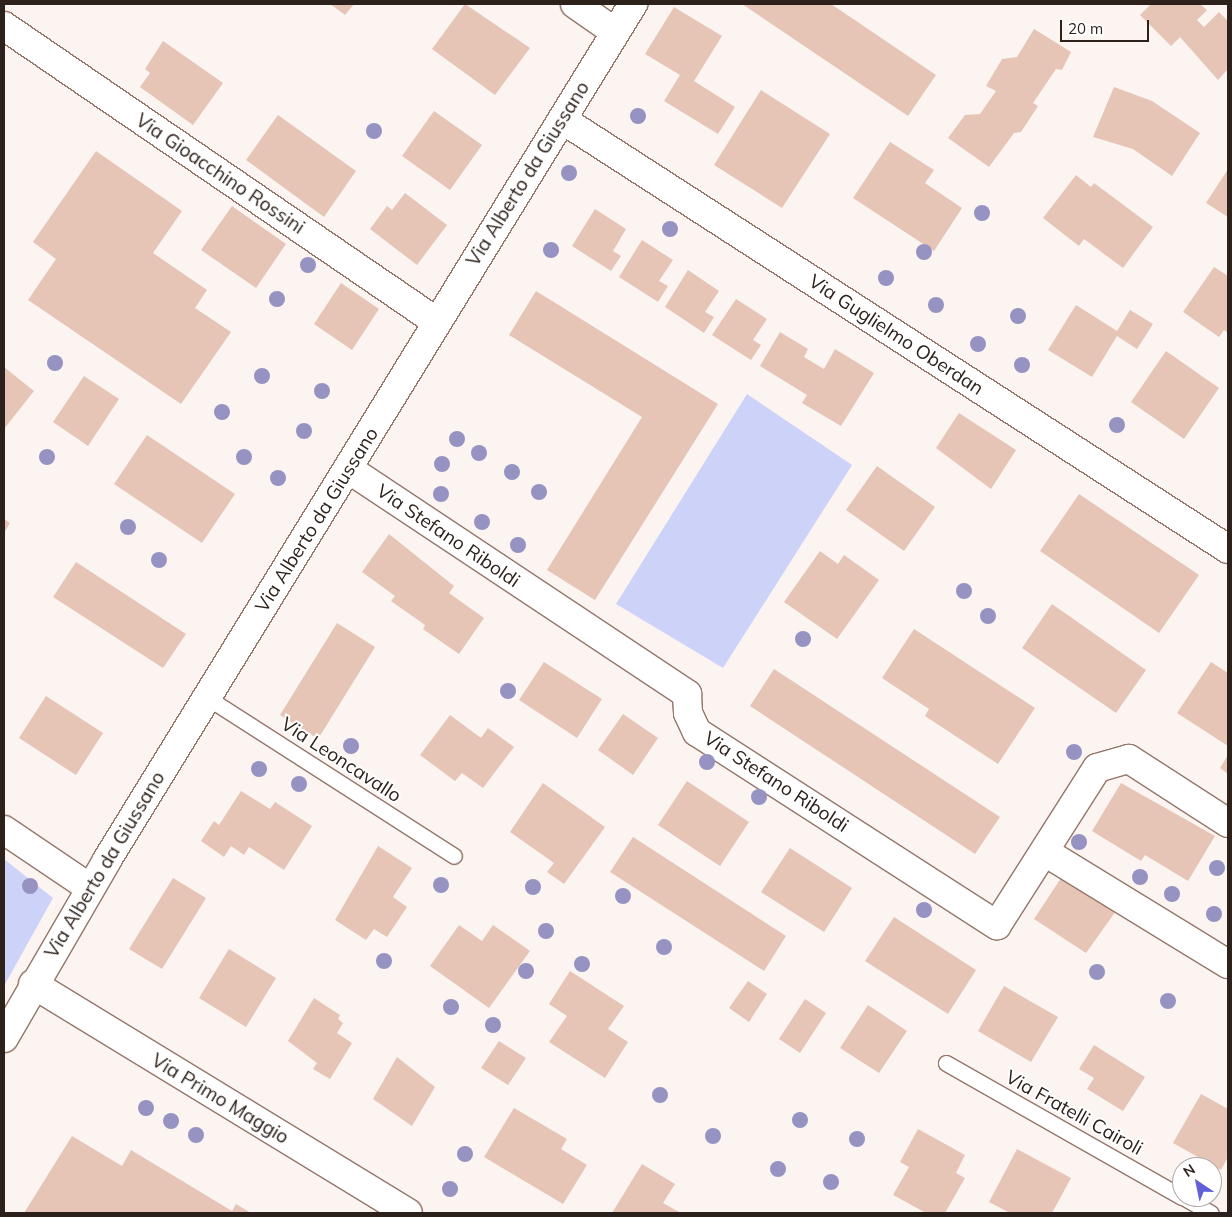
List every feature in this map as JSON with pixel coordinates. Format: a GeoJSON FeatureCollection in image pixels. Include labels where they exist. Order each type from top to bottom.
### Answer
{"type":"FeatureCollection","features":[{"type":"Feature","properties":{"kind":"street"},"geometry":{"type":"LineString","coordinates":[[575,4],[615,32]]}},
{"type":"Feature","properties":{"kind":"street","name":"Via Alberto da Giussano"},"geometry":{"type":"LineString","coordinates":[[4,1038],[33,984],[90,888],[350,470],[437,322],[633,4]]}},
{"type":"Feature","properties":{"kind":"street","name":"Via Gioacchino Rossini"},"geometry":{"type":"LineString","coordinates":[[4,26],[437,322]]}},
{"type":"Feature","properties":{"kind":"street","name":"Via Guglielmo Oberdan"},"geometry":{"type":"LineString","coordinates":[[563,120],[1228,550]]}},
{"type":"Feature","properties":{"kind":"street","name":"Via Stefano Riboldi"},"geometry":{"type":"LineString","coordinates":[[350,470],[687,694],[688,713],[698,732],[997,925],[1097,768],[1129,759],[1228,824]]}},
{"type":"Feature","properties":{"kind":"street"},"geometry":{"type":"LineString","coordinates":[[4,830],[90,888]]}},
{"type":"Feature","properties":{"kind":"street"},"geometry":{"type":"LineString","coordinates":[[1045,852],[1228,964]]}},
{"type":"Feature","properties":{"kind":"street","name":"Via Primo Maggio"},"geometry":{"type":"LineString","coordinates":[[33,984],[408,1213]]}},
{"type":"Feature","properties":{"kind":"lane","name":"Via Leoncavallo"},"geometry":{"type":"LineString","coordinates":[[208,698],[454,856]]}},
{"type":"Feature","properties":{"kind":"lane","name":"Via Fratelli Cairoli"},"geometry":{"type":"LineString","coordinates":[[946,1063],[1172,1191]]}},
{"type":"Feature","properties":{"kind":"shaded area"},"geometry":{"type":"Polygon","coordinates":[[[747,394],[852,465],[723,668],[616,604],[747,394]]]}},
{"type":"Feature","properties":{"kind":"shaded area"},"geometry":{"type":"Polygon","coordinates":[[[4,859],[53,898],[4,986],[4,859]]]}},
{"type":"Feature","properties":{"kind":"building"},"geometry":{"type":"Polygon","coordinates":[[[330,4],[354,4],[345,15],[330,4]]]}},
{"type":"Feature","properties":{"kind":"building"},"geometry":{"type":"Polygon","coordinates":[[[465,4],[530,48],[495,95],[432,49],[465,4]]]}},
{"type":"Feature","properties":{"kind":"building"},"geometry":{"type":"Polygon","coordinates":[[[742,4],[831,4],[936,75],[908,116],[742,4]]]}},
{"type":"Feature","properties":{"kind":"building"},"geometry":{"type":"Polygon","coordinates":[[[1151,4],[1200,4],[1207,10],[1197,20],[1204,27],[1219,12],[1228,21],[1228,69],[1218,80],[1180,37],[1171,46],[1140,15],[1151,4]]]}},
{"type":"Feature","properties":{"kind":"building"},"geometry":{"type":"Polygon","coordinates":[[[674,7],[722,36],[694,81],[735,107],[718,134],[664,101],[680,75],[645,54],[674,7]]]}},
{"type":"Feature","properties":{"kind":"building"},"geometry":{"type":"Polygon","coordinates":[[[1034,29],[1071,52],[1062,70],[1056,69],[1033,103],[1038,106],[1021,132],[1014,133],[989,167],[948,138],[965,115],[980,114],[996,91],[986,86],[1002,59],[1017,57],[1034,29]]]}},
{"type":"Feature","properties":{"kind":"building"},"geometry":{"type":"Polygon","coordinates":[[[163,41],[223,83],[193,125],[140,87],[150,73],[145,69],[163,41]]]}},
{"type":"Feature","properties":{"kind":"building"},"geometry":{"type":"Polygon","coordinates":[[[1114,87],[1152,101],[1200,133],[1172,176],[1133,149],[1093,137],[1114,87]]]}},
{"type":"Feature","properties":{"kind":"building"},"geometry":{"type":"Polygon","coordinates":[[[761,90],[830,134],[782,208],[714,165],[761,90]]]}},
{"type":"Feature","properties":{"kind":"building"},"geometry":{"type":"Polygon","coordinates":[[[434,111],[482,145],[450,190],[402,156],[434,111]]]}},
{"type":"Feature","properties":{"kind":"building"},"geometry":{"type":"Polygon","coordinates":[[[278,115],[356,171],[324,217],[246,160],[278,115]]]}},
{"type":"Feature","properties":{"kind":"building"},"geometry":{"type":"Polygon","coordinates":[[[890,142],[934,170],[925,183],[962,208],[934,251],[853,198],[890,142]]]}},
{"type":"Feature","properties":{"kind":"building"},"geometry":{"type":"Polygon","coordinates":[[[96,151],[182,211],[153,253],[207,290],[195,308],[231,332],[181,404],[28,300],[56,259],[33,242],[96,151]]]}},
{"type":"Feature","properties":{"kind":"building"},"geometry":{"type":"Polygon","coordinates":[[[1228,169],[1228,217],[1206,203],[1228,169]]]}},
{"type":"Feature","properties":{"kind":"building"},"geometry":{"type":"Polygon","coordinates":[[[1076,175],[1091,187],[1094,183],[1153,227],[1123,268],[1084,239],[1079,246],[1043,218],[1076,175]]]}},
{"type":"Feature","properties":{"kind":"building"},"geometry":{"type":"Polygon","coordinates":[[[405,193],[447,225],[417,265],[370,229],[387,206],[392,210],[405,193]]]}},
{"type":"Feature","properties":{"kind":"building"},"geometry":{"type":"Polygon","coordinates":[[[232,206],[286,244],[256,288],[201,250],[232,206]]]}},
{"type":"Feature","properties":{"kind":"building"},"geometry":{"type":"Polygon","coordinates":[[[595,209],[626,229],[613,251],[621,256],[611,271],[572,246],[595,209]]]}},
{"type":"Feature","properties":{"kind":"building"},"geometry":{"type":"Polygon","coordinates":[[[642,240],[673,260],[659,281],[668,286],[658,302],[619,277],[642,240]]]}},
{"type":"Feature","properties":{"kind":"building"},"geometry":{"type":"Polygon","coordinates":[[[1214,267],[1228,276],[1228,333],[1224,330],[1219,337],[1183,312],[1214,267]]]}},
{"type":"Feature","properties":{"kind":"building"},"geometry":{"type":"Polygon","coordinates":[[[688,270],[719,291],[705,312],[714,317],[704,333],[665,307],[688,270]]]}},
{"type":"Feature","properties":{"kind":"building"},"geometry":{"type":"Polygon","coordinates":[[[341,283],[379,309],[352,350],[314,324],[341,283]]]}},
{"type":"Feature","properties":{"kind":"building"},"geometry":{"type":"Polygon","coordinates":[[[536,291],[718,404],[595,600],[547,570],[642,417],[509,335],[536,291]]]}},
{"type":"Feature","properties":{"kind":"building"},"geometry":{"type":"Polygon","coordinates":[[[736,299],[767,319],[753,340],[761,345],[751,360],[712,335],[736,299]]]}},
{"type":"Feature","properties":{"kind":"building"},"geometry":{"type":"Polygon","coordinates":[[[1076,305],[1117,331],[1130,310],[1153,324],[1137,349],[1117,336],[1092,377],[1048,350],[1076,305]]]}},
{"type":"Feature","properties":{"kind":"building"},"geometry":{"type":"Polygon","coordinates":[[[780,332],[808,349],[804,357],[824,369],[835,349],[874,373],[841,426],[802,403],[807,395],[760,366],[780,332]]]}},
{"type":"Feature","properties":{"kind":"building"},"geometry":{"type":"Polygon","coordinates":[[[1166,351],[1219,388],[1184,439],[1131,402],[1166,351]]]}},
{"type":"Feature","properties":{"kind":"building"},"geometry":{"type":"Polygon","coordinates":[[[4,367],[34,391],[4,429],[4,367]]]}},
{"type":"Feature","properties":{"kind":"building"},"geometry":{"type":"Polygon","coordinates":[[[84,376],[119,399],[88,446],[53,422],[84,376]]]}},
{"type":"Feature","properties":{"kind":"building"},"geometry":{"type":"Polygon","coordinates":[[[959,413],[1016,450],[991,489],[936,448],[959,413]]]}},
{"type":"Feature","properties":{"kind":"building"},"geometry":{"type":"Polygon","coordinates":[[[147,435],[235,494],[202,543],[114,484],[147,435]]]}},
{"type":"Feature","properties":{"kind":"building"},"geometry":{"type":"Polygon","coordinates":[[[877,466],[935,507],[904,551],[846,510],[877,466]]]}},
{"type":"Feature","properties":{"kind":"building"},"geometry":{"type":"Polygon","coordinates":[[[1079,494],[1199,575],[1159,633],[1040,551],[1079,494]]]}},
{"type":"Feature","properties":{"kind":"building"},"geometry":{"type":"Polygon","coordinates":[[[4,519],[10,523],[4,533],[4,519]]]}},
{"type":"Feature","properties":{"kind":"building"},"geometry":{"type":"Polygon","coordinates":[[[389,534],[454,586],[449,593],[484,618],[459,654],[423,629],[425,625],[391,601],[395,596],[362,572],[389,534]]]}},
{"type":"Feature","properties":{"kind":"building"},"geometry":{"type":"Polygon","coordinates":[[[820,551],[838,564],[844,555],[879,580],[837,639],[784,602],[820,551]]]}},
{"type":"Feature","properties":{"kind":"building"},"geometry":{"type":"Polygon","coordinates":[[[76,562],[186,634],[163,668],[53,597],[76,562]]]}},
{"type":"Feature","properties":{"kind":"building"},"geometry":{"type":"Polygon","coordinates":[[[1052,604],[1146,670],[1116,713],[1022,648],[1052,604]]]}},
{"type":"Feature","properties":{"kind":"building"},"geometry":{"type":"Polygon","coordinates":[[[337,623],[375,647],[318,739],[280,715],[337,623]]]}},
{"type":"Feature","properties":{"kind":"building"},"geometry":{"type":"Polygon","coordinates":[[[914,629],[1035,708],[998,764],[925,716],[929,709],[882,678],[914,629]]]}},
{"type":"Feature","properties":{"kind":"building"},"geometry":{"type":"Polygon","coordinates":[[[544,662],[602,699],[577,738],[519,700],[544,662]]]}},
{"type":"Feature","properties":{"kind":"building"},"geometry":{"type":"Polygon","coordinates":[[[1211,662],[1228,673],[1228,746],[1177,713],[1211,662]]]}},
{"type":"Feature","properties":{"kind":"building"},"geometry":{"type":"Polygon","coordinates":[[[774,669],[1000,817],[975,854],[750,706],[774,669]]]}},
{"type":"Feature","properties":{"kind":"building"},"geometry":{"type":"Polygon","coordinates":[[[46,696],[103,733],[76,775],[19,738],[46,696]]]}},
{"type":"Feature","properties":{"kind":"building"},"geometry":{"type":"Polygon","coordinates":[[[623,714],[658,738],[633,775],[598,750],[623,714]]]}},
{"type":"Feature","properties":{"kind":"building"},"geometry":{"type":"Polygon","coordinates":[[[450,715],[481,738],[488,728],[514,747],[483,788],[462,773],[455,781],[420,755],[450,715]]]}},
{"type":"Feature","properties":{"kind":"building"},"geometry":{"type":"Polygon","coordinates":[[[1228,755],[1228,774],[1220,768],[1228,755]]]}},
{"type":"Feature","properties":{"kind":"building"},"geometry":{"type":"Polygon","coordinates":[[[687,781],[749,822],[720,866],[658,825],[687,781]]]}},
{"type":"Feature","properties":{"kind":"building"},"geometry":{"type":"Polygon","coordinates":[[[543,783],[605,827],[564,884],[547,872],[554,863],[510,832],[543,783]]]}},
{"type":"Feature","properties":{"kind":"building"},"geometry":{"type":"Polygon","coordinates":[[[1121,783],[1215,836],[1188,881],[1145,855],[1141,861],[1092,831],[1121,783]]]}},
{"type":"Feature","properties":{"kind":"building"},"geometry":{"type":"Polygon","coordinates":[[[241,791],[270,809],[275,802],[312,826],[284,870],[249,847],[244,855],[231,846],[224,857],[201,841],[214,821],[219,825],[241,791]]]}},
{"type":"Feature","properties":{"kind":"building"},"geometry":{"type":"Polygon","coordinates":[[[633,837],[786,936],[764,971],[610,872],[633,837]]]}},
{"type":"Feature","properties":{"kind":"building"},"geometry":{"type":"Polygon","coordinates":[[[378,846],[412,868],[393,897],[407,907],[387,937],[374,929],[366,940],[335,920],[378,846]]]}},
{"type":"Feature","properties":{"kind":"building"},"geometry":{"type":"Polygon","coordinates":[[[790,848],[852,888],[824,932],[761,892],[790,848]]]}},
{"type":"Feature","properties":{"kind":"building"},"geometry":{"type":"Polygon","coordinates":[[[1063,875],[1116,911],[1086,953],[1034,919],[1063,875]]]}},
{"type":"Feature","properties":{"kind":"building"},"geometry":{"type":"Polygon","coordinates":[[[173,878],[206,898],[162,969],[129,949],[173,878]]]}},
{"type":"Feature","properties":{"kind":"building"},"geometry":{"type":"Polygon","coordinates":[[[894,917],[976,970],[948,1014],[865,961],[894,917]]]}},
{"type":"Feature","properties":{"kind":"building"},"geometry":{"type":"Polygon","coordinates":[[[459,925],[482,941],[493,925],[530,951],[489,1008],[430,966],[459,925]]]}},
{"type":"Feature","properties":{"kind":"building"},"geometry":{"type":"Polygon","coordinates":[[[229,949],[276,978],[246,1027],[199,998],[229,949]]]}},
{"type":"Feature","properties":{"kind":"building"},"geometry":{"type":"Polygon","coordinates":[[[570,971],[624,1006],[608,1029],[628,1042],[605,1078],[549,1042],[567,1016],[549,1004],[570,971]]]}},
{"type":"Feature","properties":{"kind":"building"},"geometry":{"type":"Polygon","coordinates":[[[748,981],[767,994],[749,1022],[729,1008],[748,981]]]}},
{"type":"Feature","properties":{"kind":"building"},"geometry":{"type":"Polygon","coordinates":[[[1004,986],[1058,1017],[1031,1062],[978,1031],[1004,986]]]}},
{"type":"Feature","properties":{"kind":"building"},"geometry":{"type":"Polygon","coordinates":[[[314,998],[340,1015],[338,1019],[343,1023],[337,1033],[352,1043],[330,1079],[313,1069],[317,1063],[288,1041],[314,998]]]}},
{"type":"Feature","properties":{"kind":"building"},"geometry":{"type":"Polygon","coordinates":[[[805,999],[826,1013],[800,1053],[779,1039],[805,999]]]}},
{"type":"Feature","properties":{"kind":"building"},"geometry":{"type":"Polygon","coordinates":[[[868,1005],[907,1031],[879,1073],[840,1048],[868,1005]]]}},
{"type":"Feature","properties":{"kind":"building"},"geometry":{"type":"Polygon","coordinates":[[[499,1041],[526,1058],[508,1085],[481,1068],[499,1041]]]}},
{"type":"Feature","properties":{"kind":"building"},"geometry":{"type":"Polygon","coordinates":[[[1094,1045],[1145,1077],[1123,1111],[1087,1089],[1094,1078],[1079,1069],[1094,1045]]]}},
{"type":"Feature","properties":{"kind":"building"},"geometry":{"type":"Polygon","coordinates":[[[397,1057],[435,1087],[412,1126],[373,1099],[397,1057]]]}},
{"type":"Feature","properties":{"kind":"building"},"geometry":{"type":"Polygon","coordinates":[[[1201,1094],[1228,1109],[1228,1157],[1222,1168],[1222,1157],[1198,1157],[1173,1143],[1201,1094]]]}},
{"type":"Feature","properties":{"kind":"building"},"geometry":{"type":"Polygon","coordinates":[[[514,1108],[567,1139],[561,1149],[587,1165],[563,1204],[484,1157],[514,1108]]]}},
{"type":"Feature","properties":{"kind":"building"},"geometry":{"type":"Polygon","coordinates":[[[918,1129],[965,1155],[956,1173],[965,1178],[945,1213],[926,1213],[893,1195],[909,1167],[900,1162],[918,1129]]]}},
{"type":"Feature","properties":{"kind":"building"},"geometry":{"type":"Polygon","coordinates":[[[72,1136],[122,1166],[131,1150],[232,1211],[236,1204],[251,1213],[24,1213],[72,1136]]]}},
{"type":"Feature","properties":{"kind":"building"},"geometry":{"type":"Polygon","coordinates":[[[1017,1149],[1071,1178],[1052,1213],[1010,1213],[989,1202],[1017,1149]]]}},
{"type":"Feature","properties":{"kind":"building"},"geometry":{"type":"Polygon","coordinates":[[[642,1164],[675,1184],[663,1203],[681,1213],[612,1213],[642,1164]]]}}]}
